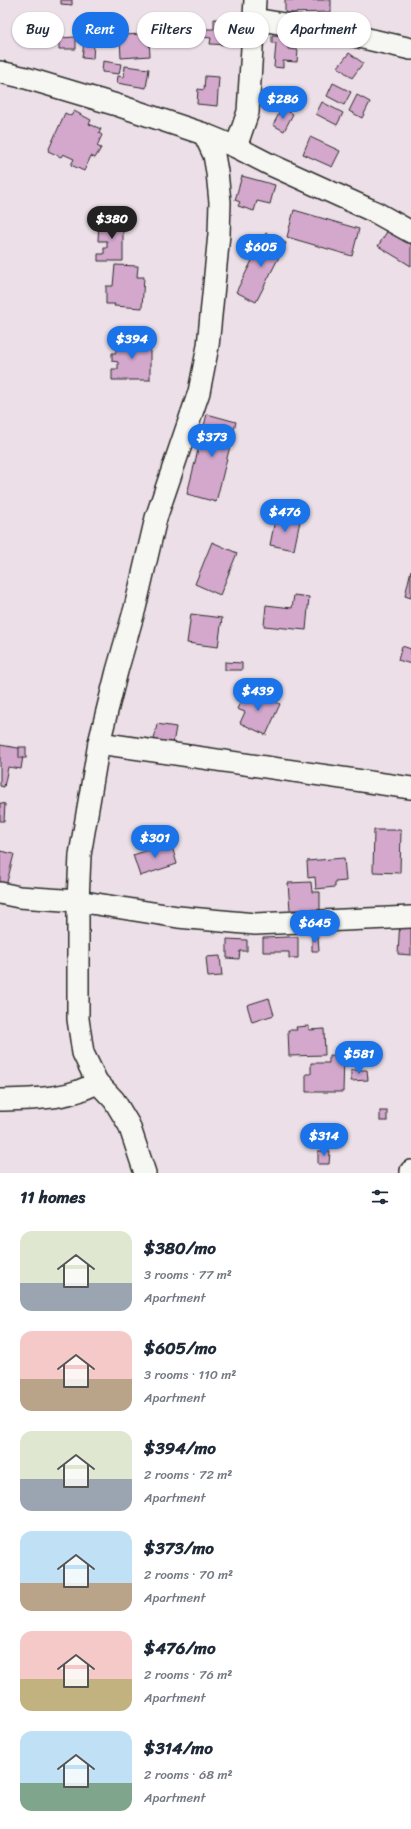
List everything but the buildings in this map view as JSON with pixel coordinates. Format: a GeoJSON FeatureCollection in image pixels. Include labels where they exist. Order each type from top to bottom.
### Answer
{"type":"FeatureCollection","features":[{"type":"Feature","properties":{"kind":"street"},"geometry":{"type":"LineString","coordinates":[[236,147],[248,112],[255,9],[346,34],[411,49]]}},
{"type":"Feature","properties":{"kind":"street"},"geometry":{"type":"LineString","coordinates":[[0,72],[26,78],[105,102],[204,134],[236,147],[269,164],[375,212],[411,232]]}},
{"type":"Feature","properties":{"kind":"street"},"geometry":{"type":"LineString","coordinates":[[145,1173],[129,1125],[114,1100],[97,1082],[84,1054],[78,1019],[78,901],[82,837],[99,742],[116,671],[135,608],[156,518],[199,392],[208,346],[219,234],[220,202],[214,155],[204,134]]}},
{"type":"Feature","properties":{"kind":"street"},"geometry":{"type":"LineString","coordinates":[[99,742],[411,788]]}},
{"type":"Feature","properties":{"kind":"street"},"geometry":{"type":"LineString","coordinates":[[0,893],[78,901],[178,917],[255,924],[411,917]]}},
{"type":"Feature","properties":{"kind":"street"},"geometry":{"type":"LineString","coordinates":[[0,1100],[28,1099],[70,1094],[86,1090],[97,1082]]}}]}
